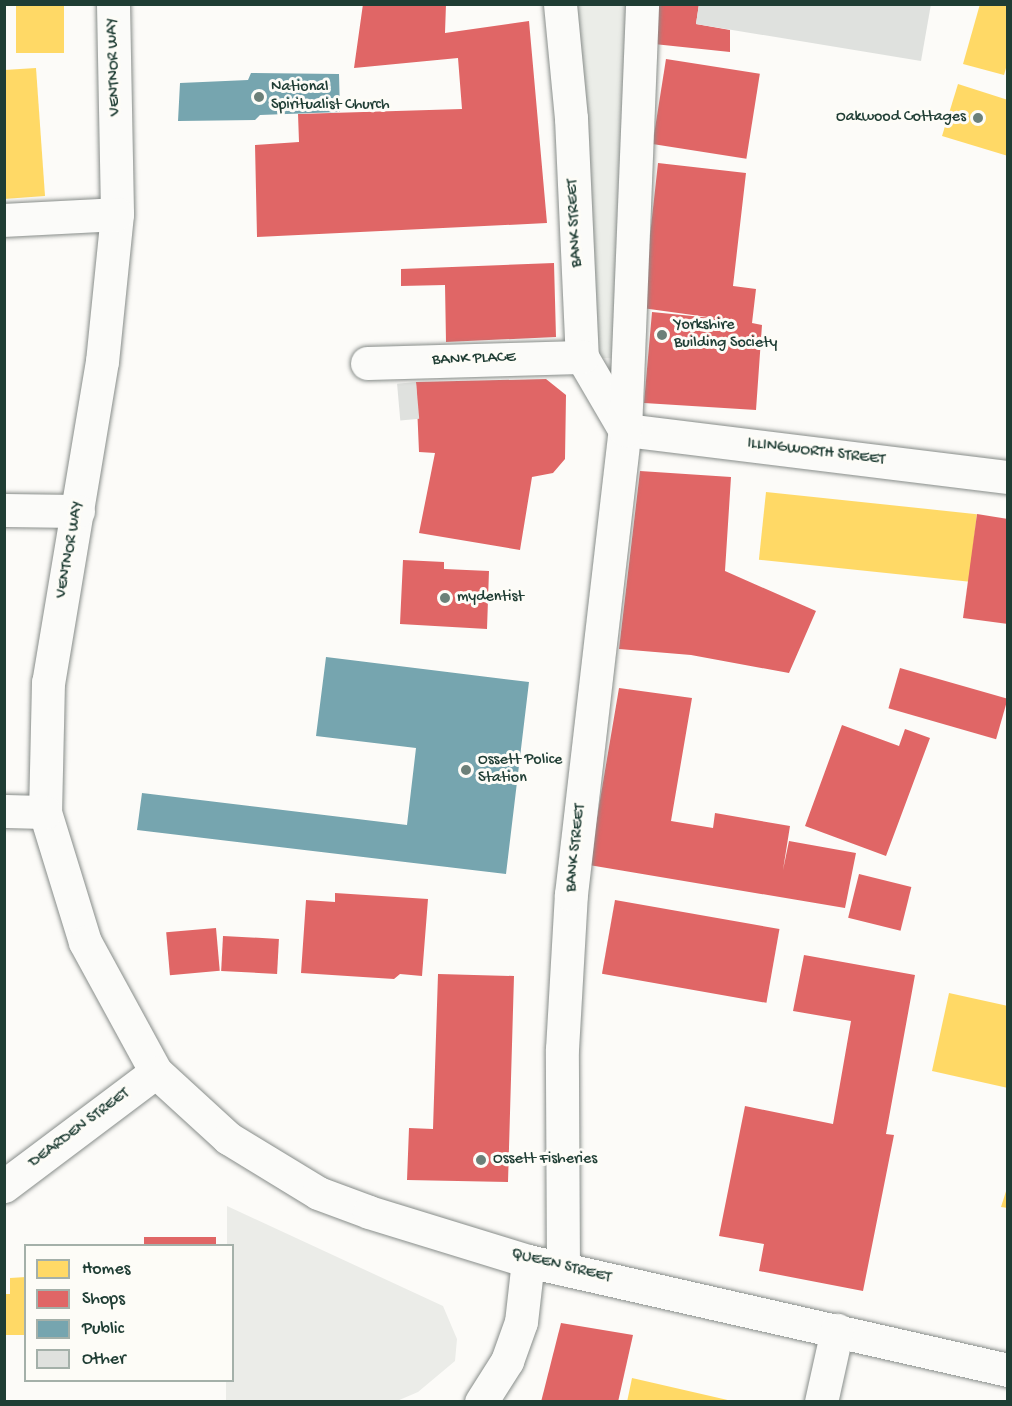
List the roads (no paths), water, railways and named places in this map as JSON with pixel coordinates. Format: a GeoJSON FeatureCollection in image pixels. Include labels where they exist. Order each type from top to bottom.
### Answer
{"type":"FeatureCollection","features":[{"type":"Feature","properties":{"kind":"street","name":"VENTNOR WAY"},"geometry":{"type":"LineString","coordinates":[[113,4],[117,214],[102,361],[48,682],[45,812],[85,942],[156,1072]]}},
{"type":"Feature","properties":{"kind":"street","name":"BANK STREET"},"geometry":{"type":"LineString","coordinates":[[560,4],[571,118],[582,357],[625,430]]}},
{"type":"Feature","properties":{"kind":"street","name":"BANK STREET"},"geometry":{"type":"LineString","coordinates":[[563,1269],[562,1049],[571,894],[625,430],[642,4]]}},
{"type":"Feature","properties":{"kind":"street"},"geometry":{"type":"LineString","coordinates":[[4,220],[117,214]]}},
{"type":"Feature","properties":{"kind":"street","name":"BANK PLACE"},"geometry":{"type":"LineString","coordinates":[[367,363],[582,357]]}},
{"type":"Feature","properties":{"kind":"street","name":"ILLINGWORTH STREET"},"geometry":{"type":"LineString","coordinates":[[625,430],[1008,477]]}},
{"type":"Feature","properties":{"kind":"street"},"geometry":{"type":"LineString","coordinates":[[4,510],[78,511]]}},
{"type":"Feature","properties":{"kind":"street"},"geometry":{"type":"LineString","coordinates":[[4,811],[45,812]]}},
{"type":"Feature","properties":{"kind":"street","name":"QUEEN STREET"},"geometry":{"type":"LineString","coordinates":[[156,1072],[228,1138],[318,1194],[528,1261],[1008,1370]]}},
{"type":"Feature","properties":{"kind":"street","name":"DEARDEN STREET"},"geometry":{"type":"LineString","coordinates":[[4,1186],[156,1072]]}},
{"type":"Feature","properties":{"kind":"street"},"geometry":{"type":"LineString","coordinates":[[481,1401],[507,1361],[521,1322],[528,1261]]}},
{"type":"Feature","properties":{"kind":"street"},"geometry":{"type":"LineString","coordinates":[[821,1401],[837,1330]]}},
{"type":"Feature","properties":{"kind":"place","name":"National Spiritualist Church"},"geometry":{"type":"Point","coordinates":[259,97]}},
{"type":"Feature","properties":{"kind":"place","name":"Oakwood Cottages"},"geometry":{"type":"Point","coordinates":[978,118]}},
{"type":"Feature","properties":{"kind":"place","name":"Yorkshire Building Society"},"geometry":{"type":"Point","coordinates":[662,335]}},
{"type":"Feature","properties":{"kind":"place","name":"mydentist"},"geometry":{"type":"Point","coordinates":[445,598]}},
{"type":"Feature","properties":{"kind":"place","name":"Ossett Police Station"},"geometry":{"type":"Point","coordinates":[466,770]}},
{"type":"Feature","properties":{"kind":"place","name":"Ossett Fisheries"},"geometry":{"type":"Point","coordinates":[481,1160]}}]}
